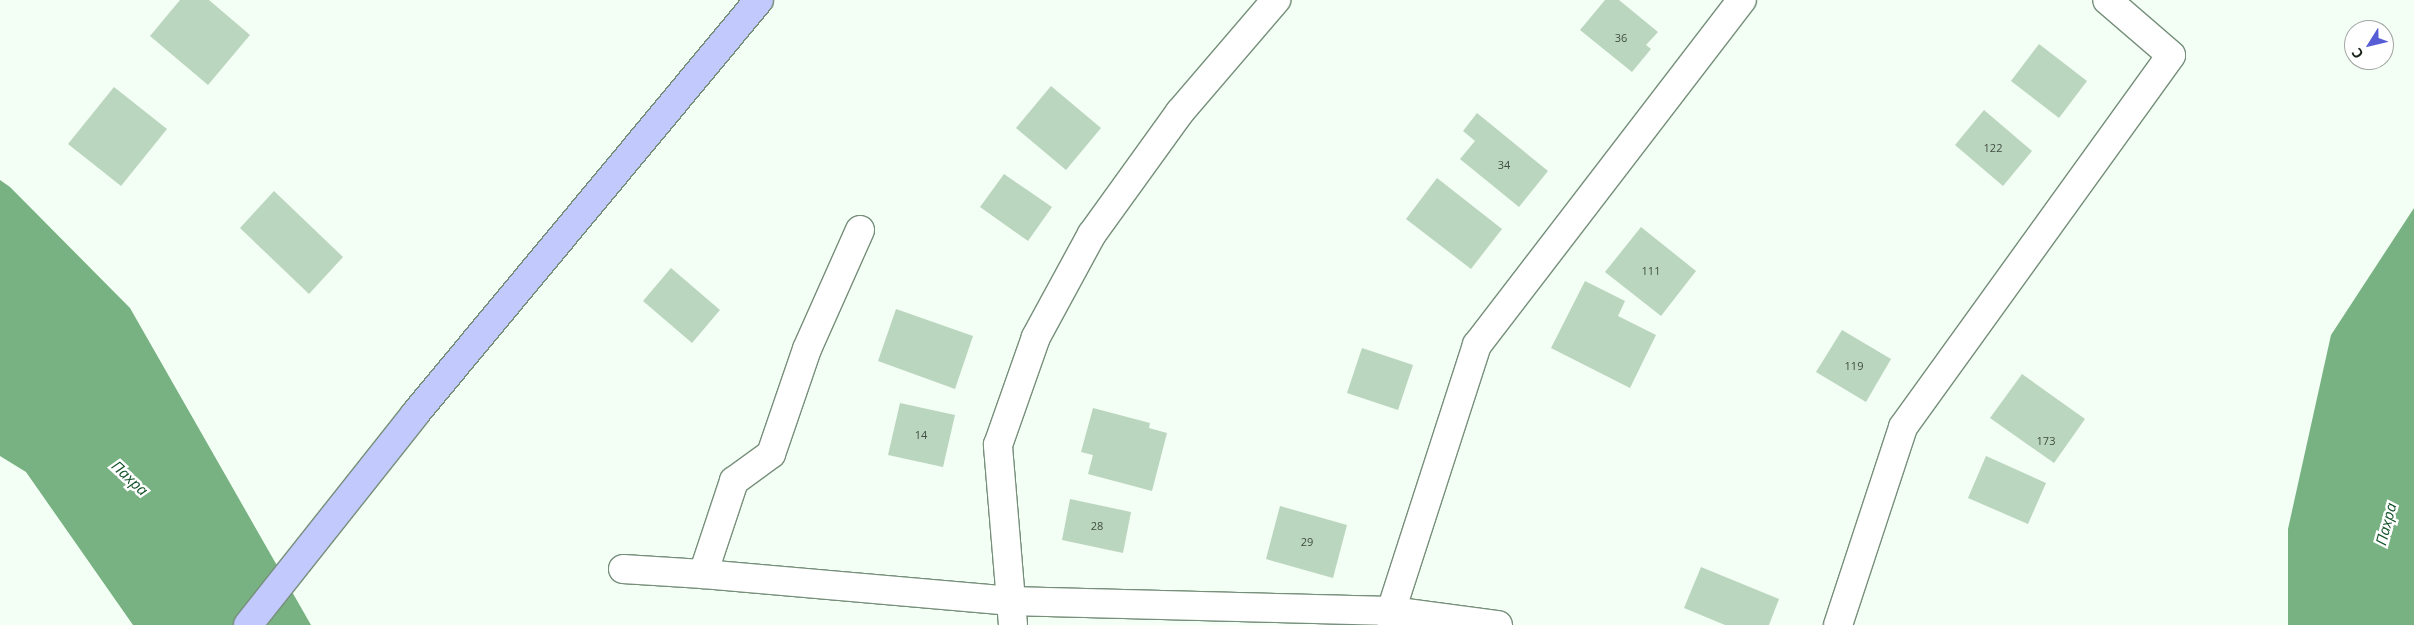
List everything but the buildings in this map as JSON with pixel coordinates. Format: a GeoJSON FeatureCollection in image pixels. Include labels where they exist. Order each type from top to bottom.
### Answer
{"type":"FeatureCollection","features":[{"type":"Feature","properties":{"kind":"main road"},"geometry":{"type":"LineString","coordinates":[[248,625],[415,414],[759,0]]}},
{"type":"Feature","properties":{"kind":"street"},"geometry":{"type":"LineString","coordinates":[[1011,613],[998,445],[1036,337],[1092,234],[1180,112],[1276,0]]}},
{"type":"Feature","properties":{"kind":"street"},"geometry":{"type":"LineString","coordinates":[[1391,618],[1477,345],[1742,0]]}},
{"type":"Feature","properties":{"kind":"street"},"geometry":{"type":"LineString","coordinates":[[1838,625],[1903,428],[2171,54],[2107,0]]}},
{"type":"Feature","properties":{"kind":"street"},"geometry":{"type":"LineString","coordinates":[[703,574],[734,481],[771,454],[807,349],[860,230]]}},
{"type":"Feature","properties":{"kind":"street"},"geometry":{"type":"LineString","coordinates":[[623,570],[703,574],[1011,613],[1391,618],[1498,625]]}},
{"type":"Feature","properties":{"kind":"water","name":"Пахра"},"geometry":{"type":"Polygon","coordinates":[[[0,180],[10,187],[130,308],[311,625],[133,625],[26,472],[0,456],[0,180]]]}},
{"type":"Feature","properties":{"kind":"water","name":"Пахра"},"geometry":{"type":"Polygon","coordinates":[[[2414,208],[2414,625],[2288,625],[2288,529],[2331,335],[2414,208]]]}}]}
